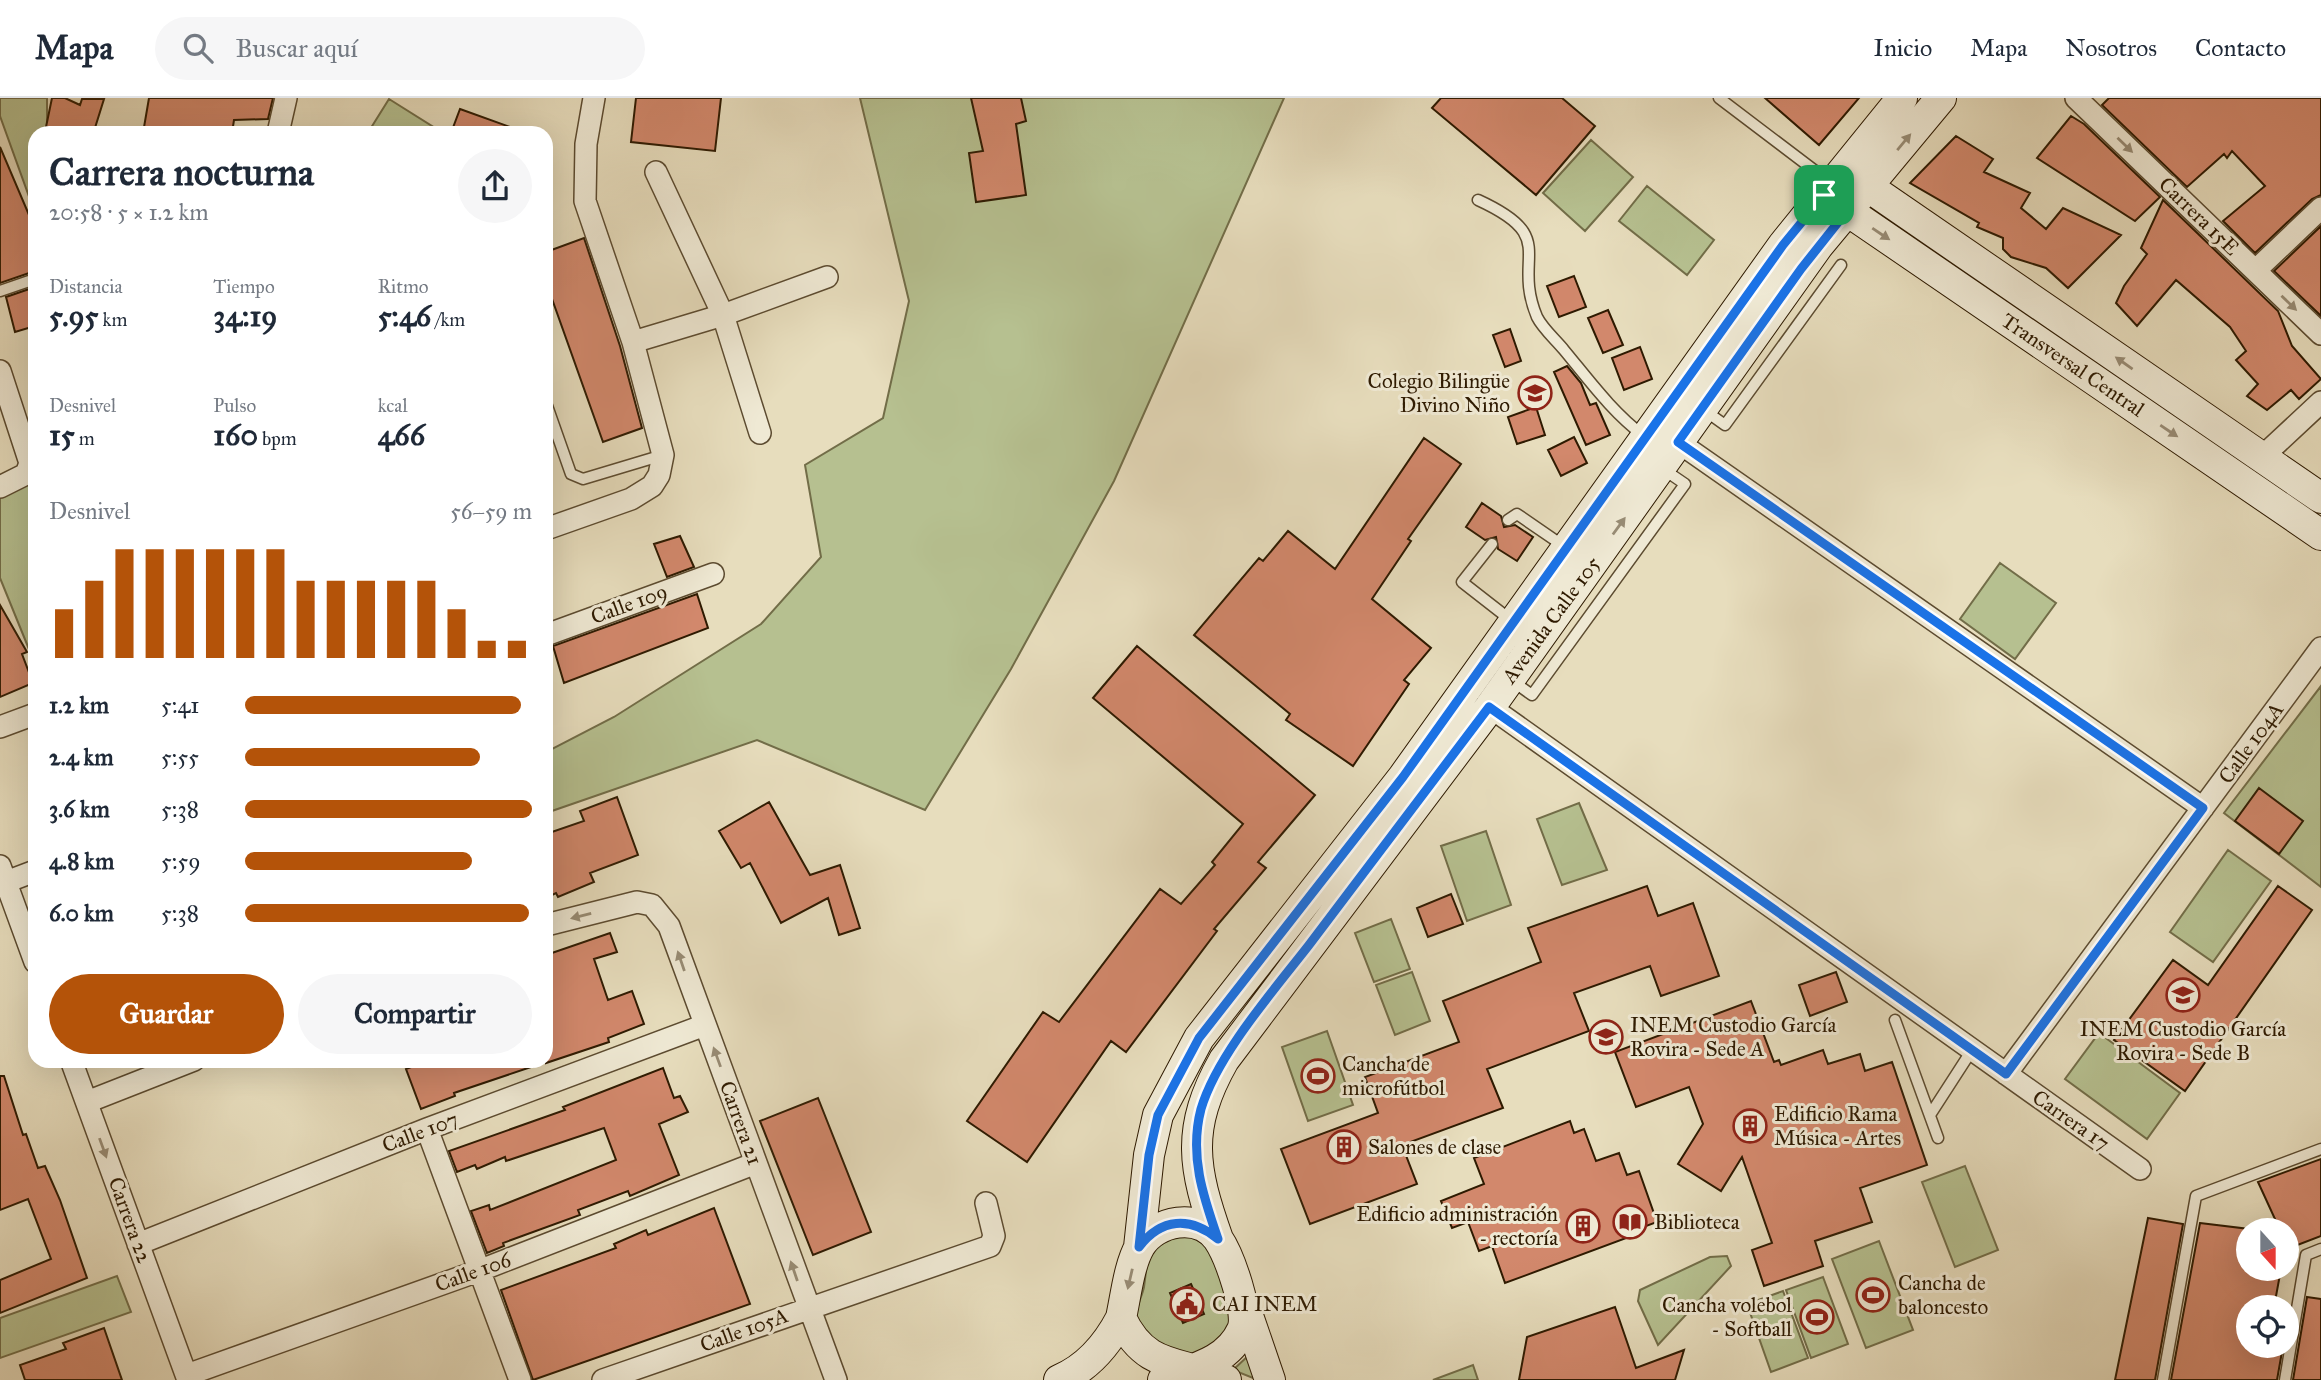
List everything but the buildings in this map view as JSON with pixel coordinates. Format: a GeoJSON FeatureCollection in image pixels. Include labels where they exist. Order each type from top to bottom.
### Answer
{"type":"FeatureCollection","features":[{"type":"Feature","properties":{"kind":"main road","name":"Avenida Calle 105"},"geometry":{"type":"LineString","coordinates":[[1218,1239],[1197,1175],[1196,1152],[1201,1110],[1215,1076],[1279,983],[1489,707],[1807,261],[1843,189],[1902,98]]}},
{"type":"Feature","properties":{"kind":"main road","name":"Avenida Calle 105"},"geometry":{"type":"LineString","coordinates":[[1139,1247],[1154,1131],[1158,1115],[1181,1068],[1237,988],[1403,777],[1783,245],[1941,98]]}},
{"type":"Feature","properties":{"kind":"main road","name":"Transversal Central"},"geometry":{"type":"LineString","coordinates":[[1843,189],[2262,457],[2321,498]]}},
{"type":"Feature","properties":{"kind":"main road","name":"Transversal Central"},"geometry":{"type":"LineString","coordinates":[[1843,189],[2321,535]]}},
{"type":"Feature","properties":{"kind":"main road"},"geometry":{"type":"LineString","coordinates":[[1059,1380],[1084,1366],[1112,1335],[1121,1318],[1139,1247],[1155,1230],[1176,1222],[1192,1223],[1218,1239],[1244,1304],[1269,1380]]}},
{"type":"Feature","properties":{"kind":"main road"},"geometry":{"type":"LineString","coordinates":[[1163,1380],[1213,1361],[1237,1338],[1245,1319],[1244,1304]]}},
{"type":"Feature","properties":{"kind":"main road"},"geometry":{"type":"LineString","coordinates":[[1121,1318],[1136,1344],[1161,1362],[1226,1380]]}},
{"type":"Feature","properties":{"kind":"street"},"geometry":{"type":"LineString","coordinates":[[280,126],[286,98]]}},
{"type":"Feature","properties":{"kind":"street"},"geometry":{"type":"LineString","coordinates":[[553,527],[631,499],[652,486],[661,465],[633,342],[584,201],[586,144],[594,98]]}},
{"type":"Feature","properties":{"kind":"street","name":"Carrera 15E"},"geometry":{"type":"LineString","coordinates":[[2076,98],[2321,334]]}},
{"type":"Feature","properties":{"kind":"street"},"geometry":{"type":"LineString","coordinates":[[656,172],[723,315],[760,433]]}},
{"type":"Feature","properties":{"kind":"street"},"geometry":{"type":"LineString","coordinates":[[2256,270],[2321,208]]}},
{"type":"Feature","properties":{"kind":"street"},"geometry":{"type":"LineString","coordinates":[[633,342],[723,315],[827,277]]}},
{"type":"Feature","properties":{"kind":"street"},"geometry":{"type":"LineString","coordinates":[[0,371],[28,457]]}},
{"type":"Feature","properties":{"kind":"street"},"geometry":{"type":"LineString","coordinates":[[2262,457],[2321,402]]}},
{"type":"Feature","properties":{"kind":"street"},"geometry":{"type":"LineString","coordinates":[[1678,442],[2203,808]]}},
{"type":"Feature","properties":{"kind":"street"},"geometry":{"type":"LineString","coordinates":[[0,487],[26,474],[28,468]]}},
{"type":"Feature","properties":{"kind":"street","name":"Calle 109"},"geometry":{"type":"LineString","coordinates":[[553,632],[713,574]]}},
{"type":"Feature","properties":{"kind":"street","name":"Calle 104A"},"geometry":{"type":"LineString","coordinates":[[2006,1074],[2321,648]]}},
{"type":"Feature","properties":{"kind":"street","name":"Carrera 17"},"geometry":{"type":"LineString","coordinates":[[1489,707],[2140,1169]]}},
{"type":"Feature","properties":{"kind":"street"},"geometry":{"type":"LineString","coordinates":[[0,727],[28,717]]}},
{"type":"Feature","properties":{"kind":"street"},"geometry":{"type":"LineString","coordinates":[[28,871],[3,874],[28,943]]}},
{"type":"Feature","properties":{"kind":"street","name":"Carrera 21"},"geometry":{"type":"LineString","coordinates":[[553,923],[637,902],[652,905],[669,926],[836,1380]]}},
{"type":"Feature","properties":{"kind":"street","name":"Calle 107"},"geometry":{"type":"LineString","coordinates":[[138,1244],[427,1129],[705,1025]]}},
{"type":"Feature","properties":{"kind":"street","name":"Carrera 22"},"geometry":{"type":"LineString","coordinates":[[74,1068],[188,1378]]}},
{"type":"Feature","properties":{"kind":"street"},"geometry":{"type":"LineString","coordinates":[[87,1102],[174,1068]]}},
{"type":"Feature","properties":{"kind":"street"},"geometry":{"type":"LineString","coordinates":[[427,1129],[520,1380]]}},
{"type":"Feature","properties":{"kind":"street","name":"Calle 106"},"geometry":{"type":"LineString","coordinates":[[188,1378],[481,1270],[756,1163]]}},
{"type":"Feature","properties":{"kind":"street","name":"Calle 105A"},"geometry":{"type":"LineString","coordinates":[[603,1380],[990,1245],[994,1236],[986,1203]]}},
{"type":"Feature","properties":{"kind":"lane"},"geometry":{"type":"LineString","coordinates":[[1719,98],[1843,189]]}},
{"type":"Feature","properties":{"kind":"lane"},"geometry":{"type":"LineString","coordinates":[[1478,200],[1504,212],[1523,228],[1530,244],[1529,274],[1538,319],[1622,419],[1646,437]]}},
{"type":"Feature","properties":{"kind":"lane"},"geometry":{"type":"LineString","coordinates":[[1702,409],[1725,425],[1841,265]]}},
{"type":"Feature","properties":{"kind":"lane"},"geometry":{"type":"LineString","coordinates":[[0,291],[28,281]]}},
{"type":"Feature","properties":{"kind":"lane"},"geometry":{"type":"LineString","coordinates":[[553,423],[571,474],[583,479],[661,465]]}},
{"type":"Feature","properties":{"kind":"lane"},"geometry":{"type":"LineString","coordinates":[[1508,520],[1517,514],[1567,549]]}},
{"type":"Feature","properties":{"kind":"lane"},"geometry":{"type":"LineString","coordinates":[[1492,544],[1462,582],[1514,623]]}},
{"type":"Feature","properties":{"kind":"lane"},"geometry":{"type":"LineString","coordinates":[[1895,1020],[1938,1138]]}},
{"type":"Feature","properties":{"kind":"lane"},"geometry":{"type":"LineString","coordinates":[[1930,1115],[1972,1050]]}},
{"type":"Feature","properties":{"kind":"lane"},"geometry":{"type":"LineString","coordinates":[[2163,1380],[2196,1196],[2321,1149]]}},
{"type":"Feature","properties":{"kind":"lane"},"geometry":{"type":"LineString","coordinates":[[2285,1380],[2306,1255],[2321,1249]]}},
{"type":"Feature","properties":{"kind":"green space"},"geometry":{"type":"Polygon","coordinates":[[[0,98],[47,98],[47,126],[28,126],[28,194],[0,116],[0,98]]]}},
{"type":"Feature","properties":{"kind":"green space"},"geometry":{"type":"Polygon","coordinates":[[[860,98],[1284,98],[1114,481],[1011,669],[925,810],[757,740],[553,811],[553,748],[614,717],[761,624],[821,557],[805,465],[883,418],[909,301],[860,98]]]}},
{"type":"Feature","properties":{"kind":"green space"},"geometry":{"type":"Polygon","coordinates":[[[389,99],[432,126],[372,126],[389,99]]]}},
{"type":"Feature","properties":{"kind":"green space"},"geometry":{"type":"Polygon","coordinates":[[[1591,140],[1633,177],[1585,231],[1543,193],[1591,140]]]}},
{"type":"Feature","properties":{"kind":"green space"},"geometry":{"type":"Polygon","coordinates":[[[1647,186],[1714,240],[1687,275],[1619,221],[1647,186]]]}},
{"type":"Feature","properties":{"kind":"green space"},"geometry":{"type":"Polygon","coordinates":[[[28,483],[28,647],[0,578],[0,494],[28,483]]]}},
{"type":"Feature","properties":{"kind":"green space"},"geometry":{"type":"Polygon","coordinates":[[[2000,563],[2056,603],[2015,659],[1960,619],[2000,563]]]}},
{"type":"Feature","properties":{"kind":"green space"},"geometry":{"type":"Polygon","coordinates":[[[2321,686],[2321,887],[2224,813],[2321,686]]]}},
{"type":"Feature","properties":{"kind":"green space"},"geometry":{"type":"Polygon","coordinates":[[[1579,803],[1607,870],[1562,885],[1537,819],[1579,803]]]}},
{"type":"Feature","properties":{"kind":"green space"},"geometry":{"type":"Polygon","coordinates":[[[1486,831],[1511,905],[1467,921],[1441,846],[1486,831]]]}},
{"type":"Feature","properties":{"kind":"green space"},"geometry":{"type":"Polygon","coordinates":[[[2228,850],[2271,881],[2213,962],[2170,932],[2228,850]]]}},
{"type":"Feature","properties":{"kind":"green space"},"geometry":{"type":"Polygon","coordinates":[[[1391,919],[1410,969],[1374,982],[1355,933],[1391,919]]]}},
{"type":"Feature","properties":{"kind":"green space"},"geometry":{"type":"Polygon","coordinates":[[[1412,972],[1430,1021],[1395,1035],[1376,985],[1412,972]]]}},
{"type":"Feature","properties":{"kind":"green space","name":"Cancha de microfútbol"},"geometry":{"type":"Polygon","coordinates":[[[1327,1031],[1353,1105],[1308,1121],[1282,1047],[1327,1031]]]}},
{"type":"Feature","properties":{"kind":"green space"},"geometry":{"type":"Polygon","coordinates":[[[2099,1033],[2180,1093],[2147,1139],[2065,1079],[2099,1033]]]}},
{"type":"Feature","properties":{"kind":"green space","name":"Cancha de baloncesto"},"geometry":{"type":"Polygon","coordinates":[[[1965,1166],[1998,1250],[1955,1267],[1922,1182],[1965,1166]]]}},
{"type":"Feature","properties":{"kind":"green space"},"geometry":{"type":"Polygon","coordinates":[[[1177,1232],[1192,1237],[1213,1255],[1224,1280],[1234,1323],[1208,1348],[1190,1354],[1169,1349],[1157,1342],[1142,1329],[1137,1318],[1150,1254],[1177,1232]]]}},
{"type":"Feature","properties":{"kind":"green space","name":"Cancha de baloncesto"},"geometry":{"type":"Polygon","coordinates":[[[1879,1241],[1913,1330],[1866,1348],[1832,1259],[1879,1241]]]}},
{"type":"Feature","properties":{"kind":"green space"},"geometry":{"type":"Polygon","coordinates":[[[1727,1256],[1731,1266],[1658,1345],[1638,1301],[1640,1290],[1710,1257],[1727,1256]]]}},
{"type":"Feature","properties":{"kind":"green space"},"geometry":{"type":"Polygon","coordinates":[[[117,1276],[131,1312],[0,1358],[0,1318],[117,1276]]]}},
{"type":"Feature","properties":{"kind":"green space","name":"Cancha volebol - Softball"},"geometry":{"type":"Polygon","coordinates":[[[1823,1277],[1848,1344],[1811,1358],[1786,1290],[1823,1277]]]}},
{"type":"Feature","properties":{"kind":"green space","name":"Cancha volebol - Softball"},"geometry":{"type":"Polygon","coordinates":[[[1783,1291],[1808,1358],[1771,1372],[1747,1304],[1783,1291]]]}},
{"type":"Feature","properties":{"kind":"green space"},"geometry":{"type":"Polygon","coordinates":[[[1249,1355],[1258,1380],[1233,1370],[1249,1355]]]}},
{"type":"Feature","properties":{"kind":"green space"},"geometry":{"type":"Polygon","coordinates":[[[1473,1365],[1478,1380],[1433,1380],[1473,1365]]]}},
{"type":"Feature","properties":{"kind":"place","name":"Colegio Bilingüe Divino Niño"},"geometry":{"type":"Point","coordinates":[1535,393]}},
{"type":"Feature","properties":{"kind":"place","name":"INEM Custodio García Rovira - Sede B"},"geometry":{"type":"Point","coordinates":[2183,995]}},
{"type":"Feature","properties":{"kind":"place","name":"INEM Custodio García Rovira - Sede A"},"geometry":{"type":"Point","coordinates":[1606,1037]}},
{"type":"Feature","properties":{"kind":"place","name":"Cancha de microfútbol"},"geometry":{"type":"Point","coordinates":[1318,1076]}},
{"type":"Feature","properties":{"kind":"place","name":"Edificio Rama Música - Artes"},"geometry":{"type":"Point","coordinates":[1750,1126]}},
{"type":"Feature","properties":{"kind":"place","name":"Salones de clase"},"geometry":{"type":"Point","coordinates":[1344,1147]}},
{"type":"Feature","properties":{"kind":"place","name":"Biblioteca"},"geometry":{"type":"Point","coordinates":[1630,1222]}},
{"type":"Feature","properties":{"kind":"place","name":"Edificio administración - rectoría"},"geometry":{"type":"Point","coordinates":[1583,1226]}},
{"type":"Feature","properties":{"kind":"place","name":"Cancha de baloncesto"},"geometry":{"type":"Point","coordinates":[1873,1295]}},
{"type":"Feature","properties":{"kind":"place","name":"CAI INEM"},"geometry":{"type":"Point","coordinates":[1187,1304]}},
{"type":"Feature","properties":{"kind":"place","name":"Cancha volebol - Softball"},"geometry":{"type":"Point","coordinates":[1817,1317]}},
{"type":"Feature","properties":{"kind":"route"},"geometry":{"type":"LineString","coordinates":[[1824,195],[1847,211],[1801,269],[1678,442],[2203,808],[2006,1074],[1489,707],[1279,983],[1215,1076],[1201,1110],[1196,1152],[1197,1175],[1218,1239],[1206,1229],[1192,1223],[1176,1222],[1161,1226],[1148,1235],[1139,1247],[1149,1155],[1158,1115],[1199,1038],[1403,777],[1783,245],[1824,195]]}}]}
